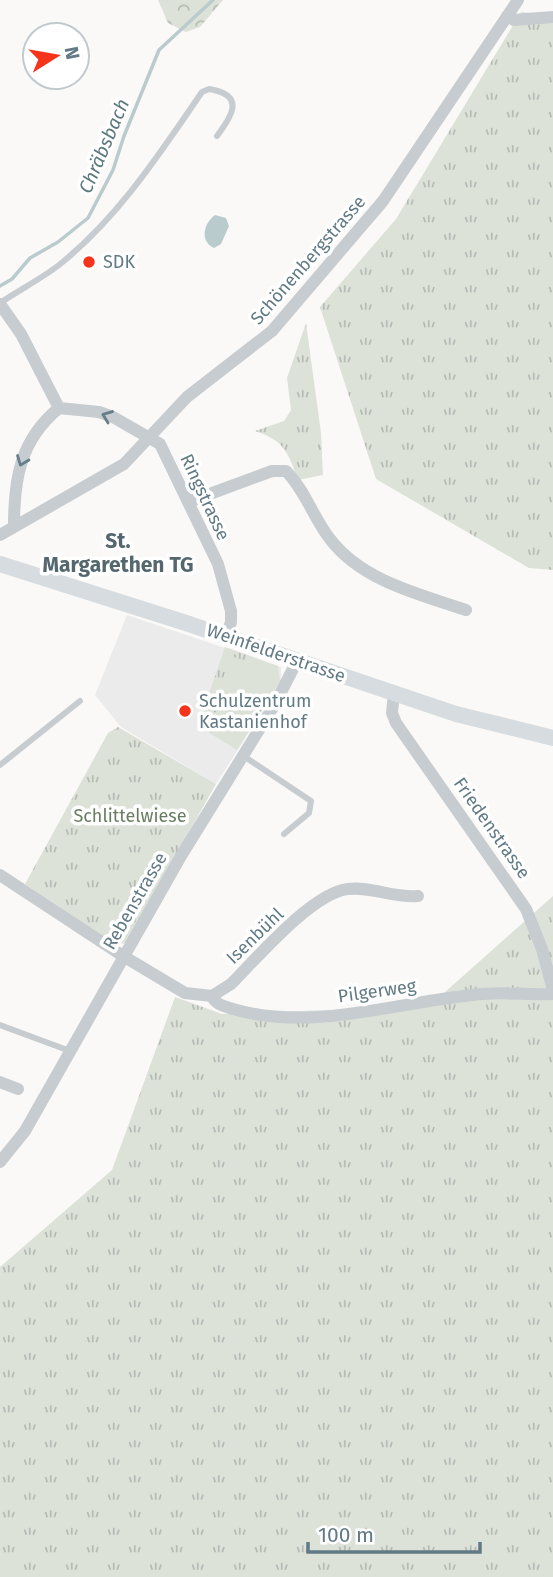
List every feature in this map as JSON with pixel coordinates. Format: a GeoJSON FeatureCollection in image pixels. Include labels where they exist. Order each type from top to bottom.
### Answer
{"type":"FeatureCollection","features":[{"type":"Feature","properties":{"kind":"main road","name":"Weinfelderstrasse"},"geometry":{"type":"LineString","coordinates":[[0,564],[394,693],[509,729],[553,738]]}},
{"type":"Feature","properties":{"kind":"street","name":"Schönenbergstrasse"},"geometry":{"type":"LineString","coordinates":[[0,536],[124,464],[187,397],[272,331],[383,201],[518,0]]}},
{"type":"Feature","properties":{"kind":"street"},"geometry":{"type":"LineString","coordinates":[[507,16],[514,20],[553,17]]}},
{"type":"Feature","properties":{"kind":"street"},"geometry":{"type":"LineString","coordinates":[[0,303],[21,334],[59,408],[46,418],[33,436],[22,460],[14,489],[14,526]]}},
{"type":"Feature","properties":{"kind":"street","name":"Ringstrasse"},"geometry":{"type":"LineString","coordinates":[[59,408],[99,412],[151,438],[163,449],[218,564],[231,611],[231,622],[226,636]]}},
{"type":"Feature","properties":{"kind":"street"},"geometry":{"type":"LineString","coordinates":[[188,502],[272,471],[286,471],[331,542],[352,562],[399,587],[466,610]]}},
{"type":"Feature","properties":{"kind":"street","name":"Rebenstrasse"},"geometry":{"type":"LineString","coordinates":[[0,1162],[25,1131],[123,956],[275,704],[297,661]]}},
{"type":"Feature","properties":{"kind":"street","name":"Friedenstrasse"},"geometry":{"type":"LineString","coordinates":[[394,693],[392,713],[396,723],[526,909],[542,949],[553,992]]}},
{"type":"Feature","properties":{"kind":"street"},"geometry":{"type":"LineString","coordinates":[[0,875],[123,956],[185,993],[212,996]]}},
{"type":"Feature","properties":{"kind":"street","name":"Isenbühl"},"geometry":{"type":"LineString","coordinates":[[212,996],[231,984],[304,913],[326,896],[351,888],[400,897],[418,895]]}},
{"type":"Feature","properties":{"kind":"street","name":"Pilgerweg"},"geometry":{"type":"LineString","coordinates":[[212,996],[219,1005],[243,1012],[302,1018],[484,994],[553,992]]}},
{"type":"Feature","properties":{"kind":"street"},"geometry":{"type":"LineString","coordinates":[[0,1082],[18,1088]]}},
{"type":"Feature","properties":{"kind":"lane"},"geometry":{"type":"LineString","coordinates":[[0,303],[57,267],[89,239],[147,172],[202,92],[209,89],[232,101],[233,116],[217,136]]}},
{"type":"Feature","properties":{"kind":"lane"},"geometry":{"type":"LineString","coordinates":[[0,765],[80,701]]}},
{"type":"Feature","properties":{"kind":"lane"},"geometry":{"type":"LineString","coordinates":[[242,755],[311,801],[309,813],[284,834]]}},
{"type":"Feature","properties":{"kind":"lane"},"geometry":{"type":"LineString","coordinates":[[0,1025],[70,1051]]}},
{"type":"Feature","properties":{"kind":"shaded area"},"geometry":{"type":"Polygon","coordinates":[[[215,215],[226,218],[229,226],[221,244],[214,248],[206,241],[205,232],[215,215]]]}},
{"type":"Feature","properties":{"kind":"shaded area","name":"Schulzentrum Kastanienhof"},"geometry":{"type":"Polygon","coordinates":[[[127,615],[281,667],[281,682],[216,784],[121,727],[95,695],[127,615]]]}},
{"type":"Feature","properties":{"kind":"green space"},"geometry":{"type":"Polygon","coordinates":[[[158,0],[223,0],[200,27],[186,32],[168,23],[158,0]]]}},
{"type":"Feature","properties":{"kind":"green space"},"geometry":{"type":"Polygon","coordinates":[[[521,12],[553,15],[553,570],[529,568],[376,479],[320,307],[396,219],[521,12]]]}},
{"type":"Feature","properties":{"kind":"green space"},"geometry":{"type":"Polygon","coordinates":[[[306,323],[321,433],[323,475],[298,480],[284,449],[273,439],[255,431],[284,421],[291,410],[287,378],[306,323]]]}},
{"type":"Feature","properties":{"kind":"green space"},"geometry":{"type":"Polygon","coordinates":[[[225,647],[278,666],[280,681],[237,750],[203,729],[206,721],[202,719],[202,714],[225,647]]]}},
{"type":"Feature","properties":{"kind":"green space"},"geometry":{"type":"Polygon","coordinates":[[[234,657],[274,670],[268,690],[228,677],[234,657]]]}},
{"type":"Feature","properties":{"kind":"green space"},"geometry":{"type":"Polygon","coordinates":[[[227,679],[257,688],[241,737],[211,727],[227,679]]]}},
{"type":"Feature","properties":{"kind":"green space","name":"Schlittelwiese"},"geometry":{"type":"Polygon","coordinates":[[[118,727],[216,784],[127,942],[122,944],[108,940],[25,884],[108,733],[118,727]]]}},
{"type":"Feature","properties":{"kind":"green space"},"geometry":{"type":"Polygon","coordinates":[[[553,896],[553,1577],[0,1577],[0,1267],[112,1170],[175,997],[222,1014],[436,1006],[436,1000],[553,896]]]}},
{"type":"Feature","properties":{"kind":"waterway","name":"Chräbsbach"},"geometry":{"type":"LineString","coordinates":[[0,286],[12,279],[30,258],[58,242],[88,218],[113,170],[159,50],[213,0]]}},
{"type":"Feature","properties":{"kind":"place","name":"SDK"},"geometry":{"type":"Point","coordinates":[89,262]}},
{"type":"Feature","properties":{"kind":"place","name":"Schulzentrum Kastanienhof"},"geometry":{"type":"Point","coordinates":[185,711]}},
{"type":"Feature","properties":{"kind":"district","name":"St. Margarethen TG"},"geometry":{"type":"Point","coordinates":[118,553]}}]}
